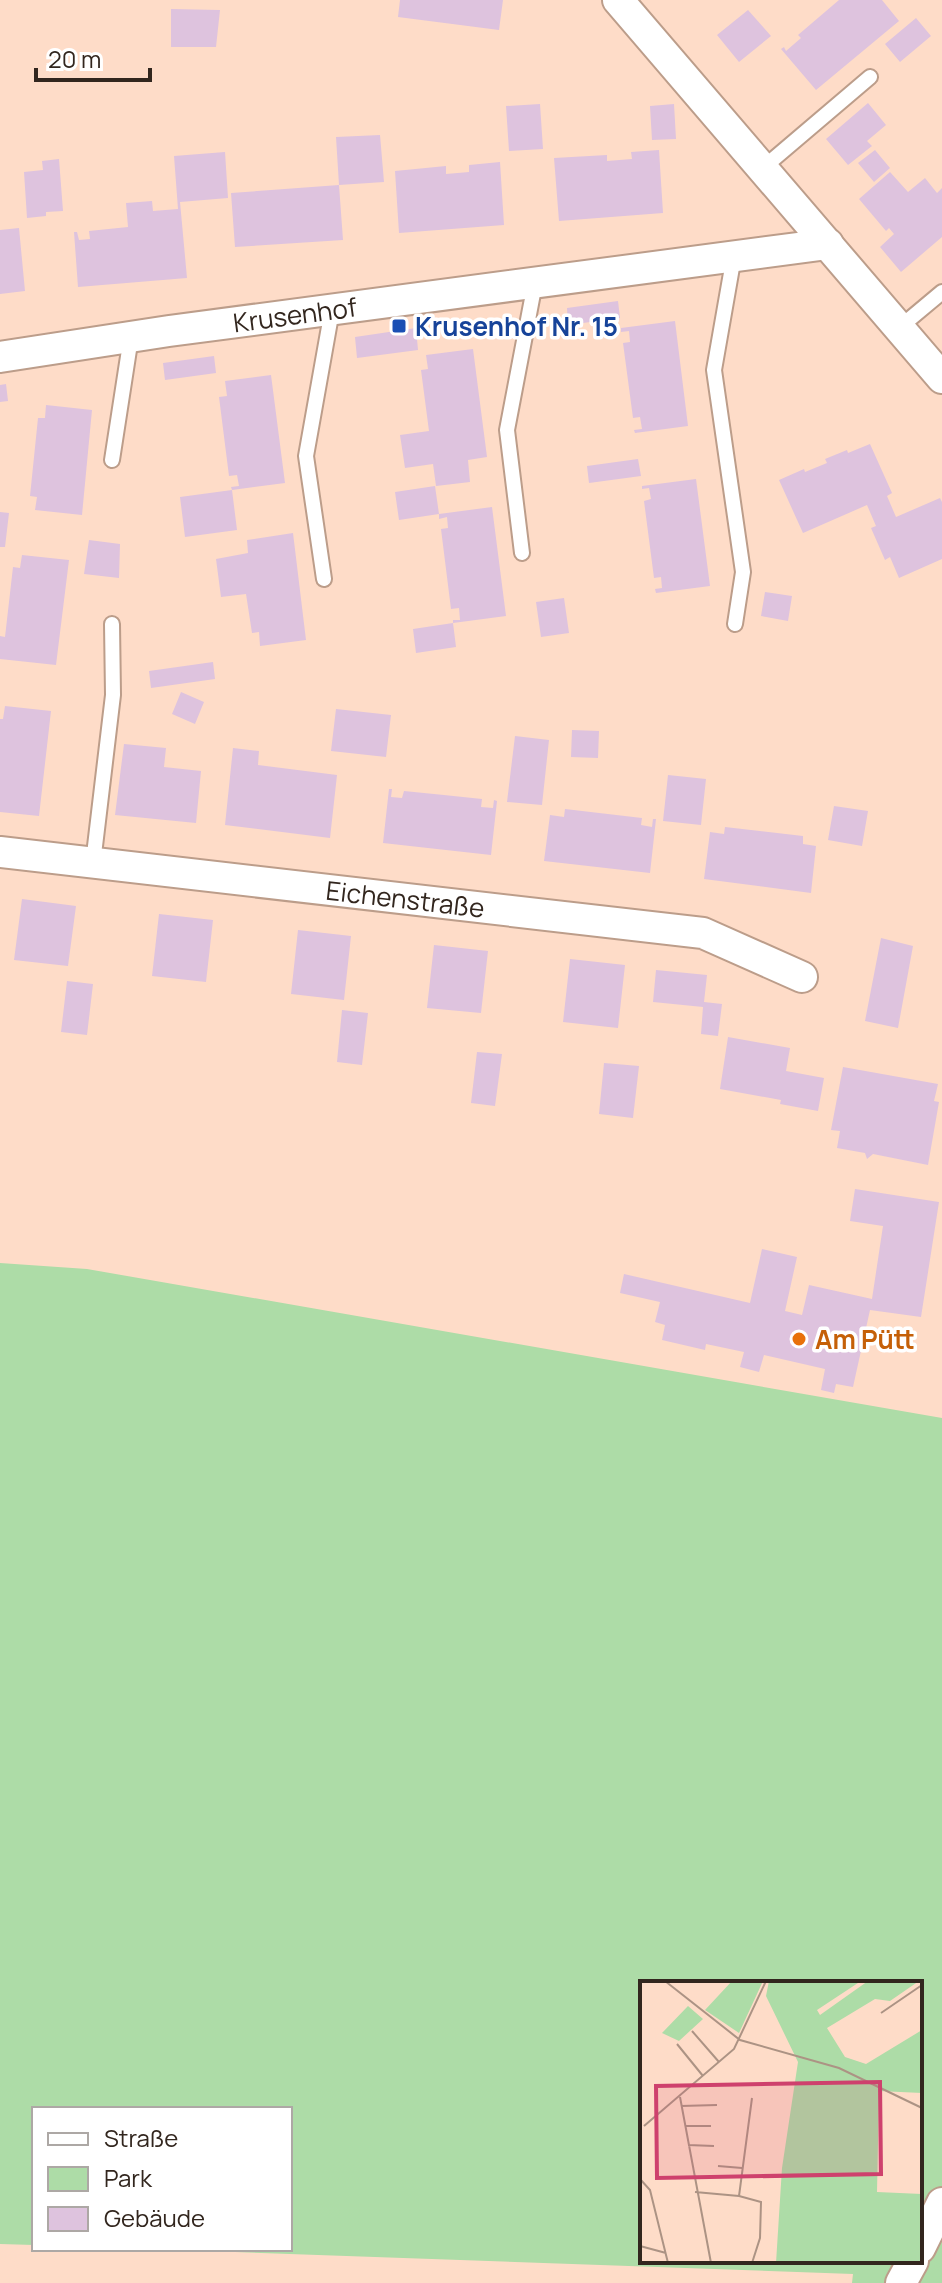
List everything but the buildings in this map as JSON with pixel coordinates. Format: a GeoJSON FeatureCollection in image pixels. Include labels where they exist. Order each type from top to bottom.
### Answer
{"type":"FeatureCollection","features":[{"type":"Feature","properties":{"kind":"street"},"geometry":{"type":"LineString","coordinates":[[627,3],[942,378]]}},
{"type":"Feature","properties":{"kind":"street","name":"Krusenhof"},"geometry":{"type":"LineString","coordinates":[[0,357],[828,244]]}},
{"type":"Feature","properties":{"kind":"street","name":"Eichenstraße"},"geometry":{"type":"LineString","coordinates":[[0,852],[703,933],[802,977]]}},
{"type":"Feature","properties":{"kind":"street"},"geometry":{"type":"LineString","coordinates":[[922,2244],[942,2203]]}},
{"type":"Feature","properties":{"kind":"street"},"geometry":{"type":"LineString","coordinates":[[901,2283],[912,2263]]}},
{"type":"Feature","properties":{"kind":"lane"},"geometry":{"type":"LineString","coordinates":[[763,168],[870,77]]}},
{"type":"Feature","properties":{"kind":"lane"},"geometry":{"type":"LineString","coordinates":[[734,256],[714,370],[743,572],[735,624]]}},
{"type":"Feature","properties":{"kind":"lane"},"geometry":{"type":"LineString","coordinates":[[522,553],[507,430],[535,283]]}},
{"type":"Feature","properties":{"kind":"lane"},"geometry":{"type":"LineString","coordinates":[[899,328],[942,292]]}},
{"type":"Feature","properties":{"kind":"lane"},"geometry":{"type":"LineString","coordinates":[[324,579],[306,456],[332,310]]}},
{"type":"Feature","properties":{"kind":"lane"},"geometry":{"type":"LineString","coordinates":[[112,460],[131,337]]}},
{"type":"Feature","properties":{"kind":"lane"},"geometry":{"type":"LineString","coordinates":[[93,863],[113,695],[112,624]]}},
{"type":"Feature","properties":{"kind":"green space"},"geometry":{"type":"Polygon","coordinates":[[[0,1263],[87,1269],[942,1418],[942,2283],[852,2283],[853,2274],[207,2251],[292,2251],[292,2107],[32,2107],[32,2245],[0,2244],[0,1263]]]}},
{"type":"Feature","properties":{"kind":"place","name":"Krusenhof Nr. 15"},"geometry":{"type":"Point","coordinates":[399,326]}},
{"type":"Feature","properties":{"kind":"place","name":"Am Pütt"},"geometry":{"type":"Point","coordinates":[799,1339]}}]}
